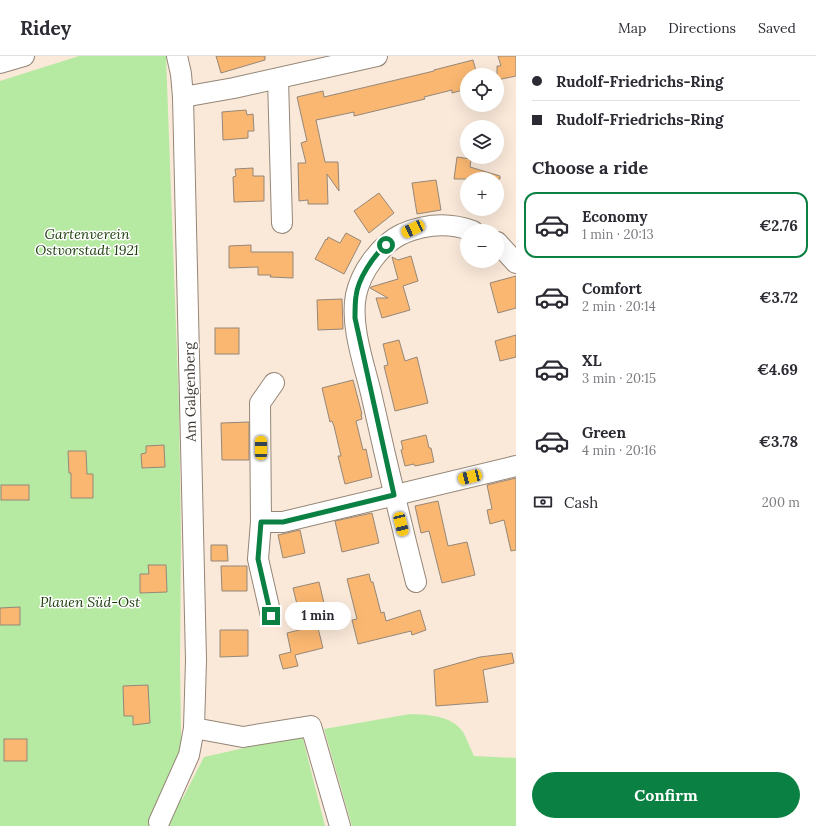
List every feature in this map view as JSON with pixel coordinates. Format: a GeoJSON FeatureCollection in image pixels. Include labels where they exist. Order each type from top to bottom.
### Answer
{"type":"FeatureCollection","features":[{"type":"Feature","properties":{"kind":"street"},"geometry":{"type":"LineString","coordinates":[[0,63],[24,56]]}},
{"type":"Feature","properties":{"kind":"street","name":"Am Galgenberg"},"geometry":{"type":"LineString","coordinates":[[159,822],[189,755],[194,728],[196,660],[183,97],[181,74],[177,56]]}},
{"type":"Feature","properties":{"kind":"street"},"geometry":{"type":"LineString","coordinates":[[183,97],[234,88],[377,56]]}},
{"type":"Feature","properties":{"kind":"street"},"geometry":{"type":"LineString","coordinates":[[278,78],[282,223]]}},
{"type":"Feature","properties":{"kind":"street"},"geometry":{"type":"LineString","coordinates":[[416,582],[394,495],[356,325],[356,294],[364,274],[377,253],[395,237],[413,229],[437,224],[460,226]]}},
{"type":"Feature","properties":{"kind":"street"},"geometry":{"type":"LineString","coordinates":[[504,250],[516,264]]}},
{"type":"Feature","properties":{"kind":"street"},"geometry":{"type":"LineString","coordinates":[[271,616],[258,559],[261,522],[260,403],[274,383]]}},
{"type":"Feature","properties":{"kind":"street"},"geometry":{"type":"LineString","coordinates":[[261,522],[283,522],[516,466]]}},
{"type":"Feature","properties":{"kind":"street"},"geometry":{"type":"LineString","coordinates":[[194,728],[243,737],[311,726],[340,826]]}},
{"type":"Feature","properties":{"kind":"green space","name":"Plauen Süd-Ost"},"geometry":{"type":"Polygon","coordinates":[[[79,56],[166,56],[179,407],[182,800],[204,757],[302,735],[325,826],[0,826],[0,81],[79,56]]]}},
{"type":"Feature","properties":{"kind":"green space"},"geometry":{"type":"Polygon","coordinates":[[[410,714],[439,717],[452,722],[463,732],[474,756],[516,758],[516,826],[352,826],[324,729],[410,714]]]}},
{"type":"Feature","properties":{"kind":"building"},"geometry":{"type":"Polygon","coordinates":[[[216,56],[265,56],[265,60],[221,73],[216,56]]]}},
{"type":"Feature","properties":{"kind":"building"},"geometry":{"type":"Polygon","coordinates":[[[498,56],[516,56],[516,76],[504,79],[504,68],[497,68],[497,66],[501,66],[498,56]]]}},
{"type":"Feature","properties":{"kind":"building"},"geometry":{"type":"Polygon","coordinates":[[[473,60],[475,68],[460,68],[460,91],[452,93],[452,90],[424,97],[425,99],[354,116],[354,112],[316,120],[325,162],[338,162],[339,191],[327,174],[328,204],[308,204],[308,200],[299,201],[298,163],[306,163],[301,143],[307,141],[297,97],[323,91],[324,97],[473,60]]]}},
{"type":"Feature","properties":{"kind":"building"},"geometry":{"type":"Polygon","coordinates":[[[246,110],[247,115],[253,114],[254,131],[248,131],[248,138],[223,140],[222,112],[246,110]]]}},
{"type":"Feature","properties":{"kind":"building"},"geometry":{"type":"Polygon","coordinates":[[[457,157],[460,157],[460,164],[470,164],[470,167],[487,172],[460,172],[460,179],[454,179],[457,157]]]}},
{"type":"Feature","properties":{"kind":"building"},"geometry":{"type":"Polygon","coordinates":[[[253,168],[253,176],[264,176],[264,201],[234,202],[233,177],[236,176],[235,169],[253,168]]]}},
{"type":"Feature","properties":{"kind":"building"},"geometry":{"type":"Polygon","coordinates":[[[436,180],[441,210],[417,214],[412,183],[436,180]]]}},
{"type":"Feature","properties":{"kind":"building"},"geometry":{"type":"Polygon","coordinates":[[[379,193],[394,213],[369,233],[354,211],[379,193]]]}},
{"type":"Feature","properties":{"kind":"building"},"geometry":{"type":"Polygon","coordinates":[[[346,233],[361,241],[344,274],[315,259],[328,237],[340,243],[346,233]]]}},
{"type":"Feature","properties":{"kind":"building"},"geometry":{"type":"Polygon","coordinates":[[[251,245],[251,252],[293,252],[293,278],[258,275],[258,267],[229,268],[229,246],[251,245]]]}},
{"type":"Feature","properties":{"kind":"building"},"geometry":{"type":"Polygon","coordinates":[[[411,256],[418,281],[403,286],[410,310],[382,318],[376,298],[388,298],[370,288],[398,279],[392,257],[398,260],[411,256]]]}},
{"type":"Feature","properties":{"kind":"building"},"geometry":{"type":"Polygon","coordinates":[[[516,276],[516,308],[498,313],[490,283],[516,276]]]}},
{"type":"Feature","properties":{"kind":"building"},"geometry":{"type":"Polygon","coordinates":[[[342,299],[343,329],[318,330],[317,300],[342,299]]]}},
{"type":"Feature","properties":{"kind":"building"},"geometry":{"type":"Polygon","coordinates":[[[215,328],[239,328],[239,354],[215,354],[215,328]]]}},
{"type":"Feature","properties":{"kind":"building"},"geometry":{"type":"Polygon","coordinates":[[[516,335],[516,357],[500,361],[495,341],[516,335]]]}},
{"type":"Feature","properties":{"kind":"building"},"geometry":{"type":"Polygon","coordinates":[[[399,340],[405,361],[417,357],[428,403],[395,411],[384,366],[388,365],[383,344],[399,340]]]}},
{"type":"Feature","properties":{"kind":"building"},"geometry":{"type":"Polygon","coordinates":[[[353,380],[362,414],[362,419],[356,421],[363,450],[366,449],[372,477],[345,484],[338,456],[341,456],[334,426],[332,421],[330,422],[322,388],[353,380]]]}},
{"type":"Feature","properties":{"kind":"building"},"geometry":{"type":"Polygon","coordinates":[[[249,422],[249,460],[222,460],[221,423],[249,422]]]}},
{"type":"Feature","properties":{"kind":"building"},"geometry":{"type":"Polygon","coordinates":[[[426,435],[434,462],[415,466],[414,464],[405,466],[401,450],[403,449],[401,441],[426,435]]]}},
{"type":"Feature","properties":{"kind":"building"},"geometry":{"type":"Polygon","coordinates":[[[164,445],[165,467],[142,468],[141,454],[146,453],[146,446],[164,445]]]}},
{"type":"Feature","properties":{"kind":"building"},"geometry":{"type":"Polygon","coordinates":[[[68,451],[86,451],[87,474],[93,474],[93,498],[71,498],[71,473],[69,473],[68,451]]]}},
{"type":"Feature","properties":{"kind":"building"},"geometry":{"type":"Polygon","coordinates":[[[516,478],[516,550],[511,551],[504,520],[490,524],[487,510],[492,509],[487,485],[516,478]]]}},
{"type":"Feature","properties":{"kind":"building"},"geometry":{"type":"Polygon","coordinates":[[[1,485],[29,485],[29,500],[1,500],[1,485]]]}},
{"type":"Feature","properties":{"kind":"building"},"geometry":{"type":"Polygon","coordinates":[[[438,501],[448,546],[467,542],[475,575],[442,583],[429,531],[421,533],[415,506],[438,501]]]}},
{"type":"Feature","properties":{"kind":"building"},"geometry":{"type":"Polygon","coordinates":[[[372,513],[379,543],[342,552],[335,521],[372,513]]]}},
{"type":"Feature","properties":{"kind":"building"},"geometry":{"type":"Polygon","coordinates":[[[300,530],[305,553],[283,558],[278,535],[300,530]]]}},
{"type":"Feature","properties":{"kind":"building"},"geometry":{"type":"Polygon","coordinates":[[[211,545],[227,545],[228,561],[211,561],[211,545]]]}},
{"type":"Feature","properties":{"kind":"building"},"geometry":{"type":"Polygon","coordinates":[[[148,565],[166,565],[167,592],[140,593],[140,574],[149,574],[148,565]]]}},
{"type":"Feature","properties":{"kind":"building"},"geometry":{"type":"Polygon","coordinates":[[[221,566],[247,566],[247,591],[222,591],[221,566]]]}},
{"type":"Feature","properties":{"kind":"building"},"geometry":{"type":"Polygon","coordinates":[[[369,574],[371,582],[373,582],[381,613],[384,612],[386,621],[420,610],[426,630],[412,635],[411,631],[358,644],[352,620],[357,619],[347,579],[369,574]]]}},
{"type":"Feature","properties":{"kind":"building"},"geometry":{"type":"Polygon","coordinates":[[[319,582],[324,603],[315,605],[316,607],[313,608],[323,648],[295,655],[298,666],[283,669],[279,655],[291,652],[287,633],[303,629],[293,588],[319,582]]]}},
{"type":"Feature","properties":{"kind":"building"},"geometry":{"type":"Polygon","coordinates":[[[20,607],[20,625],[0,625],[0,608],[20,607]]]}},
{"type":"Feature","properties":{"kind":"building"},"geometry":{"type":"Polygon","coordinates":[[[220,630],[248,630],[248,656],[220,657],[220,630]]]}},
{"type":"Feature","properties":{"kind":"building"},"geometry":{"type":"Polygon","coordinates":[[[512,653],[514,663],[483,670],[488,702],[436,706],[434,670],[480,657],[512,653]]]}},
{"type":"Feature","properties":{"kind":"building"},"geometry":{"type":"Polygon","coordinates":[[[148,685],[150,723],[133,725],[133,716],[124,716],[123,686],[148,685]]]}},
{"type":"Feature","properties":{"kind":"building"},"geometry":{"type":"Polygon","coordinates":[[[4,739],[27,739],[27,761],[4,761],[4,739]]]}},
{"type":"Feature","properties":{"kind":"route"},"geometry":{"type":"LineString","coordinates":[[271,616],[258,559],[261,522],[283,522],[394,495],[355,318],[356,294],[364,274],[377,253],[386,245]]}},
{"type":"Feature","properties":{"kind":"park label","name":"Gartenverein Ostvorstadt 1921"},"geometry":{"type":"Point","coordinates":[87,242]}}]}
